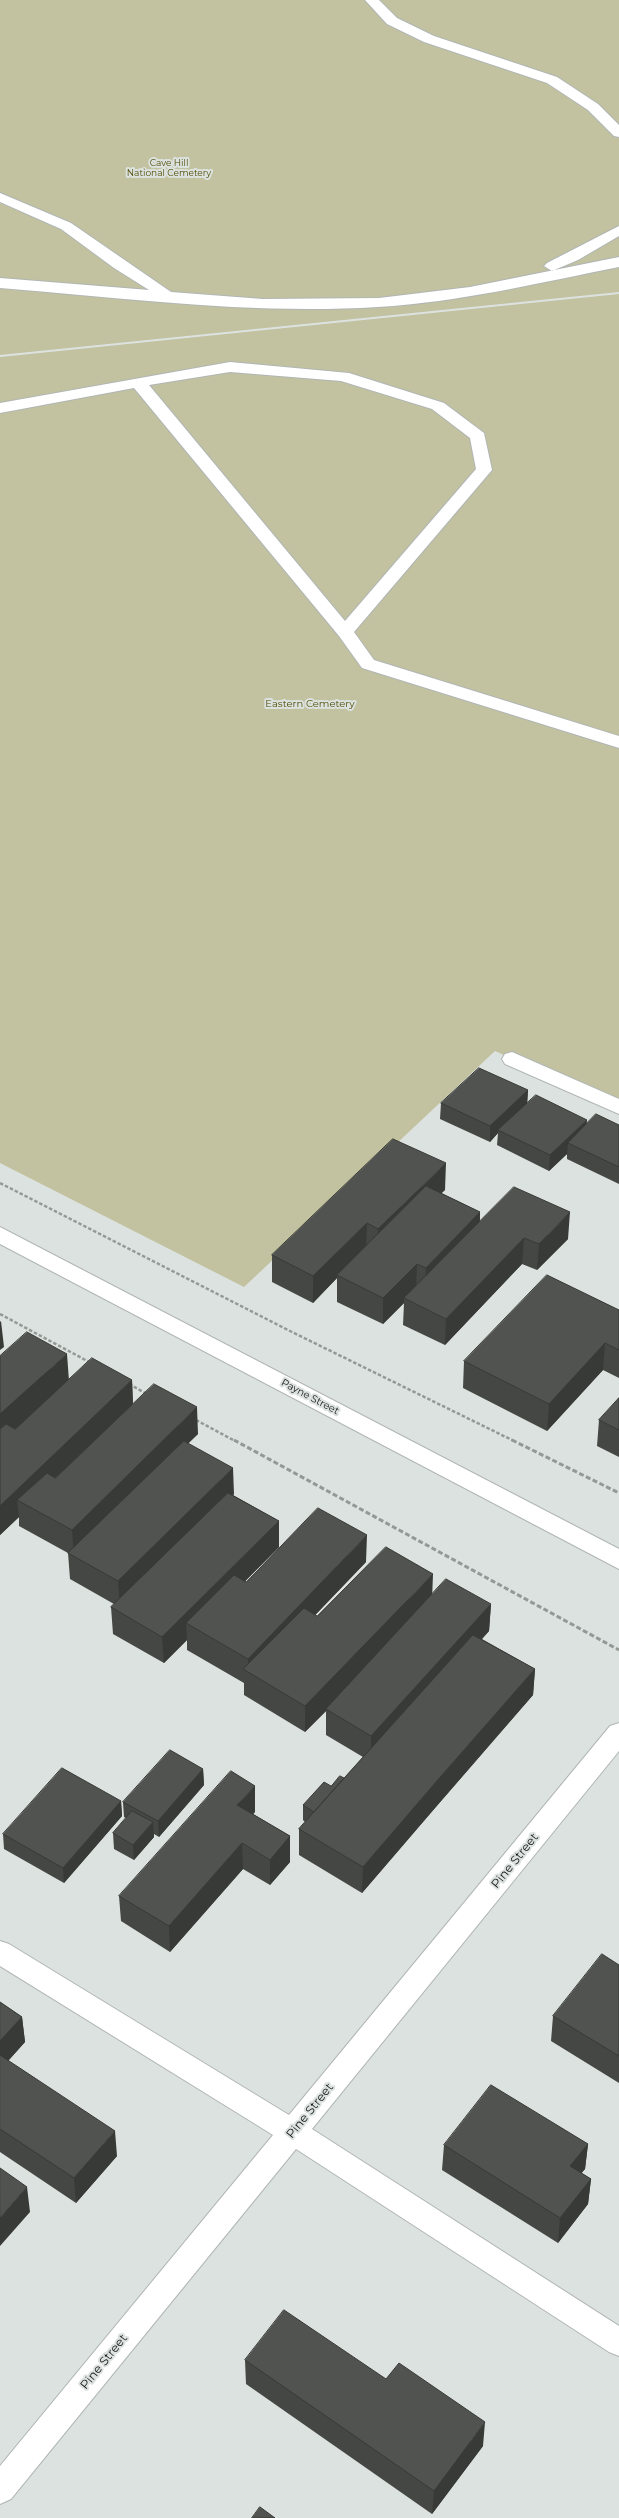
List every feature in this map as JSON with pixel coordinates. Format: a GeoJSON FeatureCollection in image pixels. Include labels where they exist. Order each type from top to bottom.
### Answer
{"type":"FeatureCollection","features":[{"type":"Feature","properties":{"kind":"street"},"geometry":{"type":"LineString","coordinates":[[372,0],[392,21],[429,39],[552,80],[593,107],[619,134]]}},
{"type":"Feature","properties":{"kind":"street"},"geometry":{"type":"LineString","coordinates":[[0,197],[66,226],[118,265],[168,295]]}},
{"type":"Feature","properties":{"kind":"street"},"geometry":{"type":"LineString","coordinates":[[502,286],[573,258],[619,230]]}},
{"type":"Feature","properties":{"kind":"street"},"geometry":{"type":"LineString","coordinates":[[0,283],[168,295],[263,304],[303,305],[375,302],[448,296],[619,262]]}},
{"type":"Feature","properties":{"kind":"street"},"geometry":{"type":"LineString","coordinates":[[0,408],[138,382],[230,367],[343,376],[438,406],[478,436],[484,470],[345,632]]}},
{"type":"Feature","properties":{"kind":"street"},"geometry":{"type":"LineString","coordinates":[[138,382],[345,632],[368,664],[619,742]]}},
{"type":"Feature","properties":{"kind":"street"},"geometry":{"type":"LineString","coordinates":[[512,1059],[619,1107]]}},
{"type":"Feature","properties":{"kind":"street","name":"Payne Street"},"geometry":{"type":"LineString","coordinates":[[0,1235],[619,1560]]}},
{"type":"Feature","properties":{"kind":"street","name":"Pine Street"},"geometry":{"type":"LineString","coordinates":[[0,2489],[619,1733]]}},
{"type":"Feature","properties":{"kind":"street"},"geometry":{"type":"LineString","coordinates":[[0,1952],[293,2132],[619,2342]]}},
{"type":"Feature","properties":{"kind":"path"},"geometry":{"type":"LineString","coordinates":[[0,1184],[292,1332],[619,1493]]}},
{"type":"Feature","properties":{"kind":"path"},"geometry":{"type":"LineString","coordinates":[[0,1314],[97,1367]]}},
{"type":"Feature","properties":{"kind":"path"},"geometry":{"type":"LineString","coordinates":[[125,1382],[153,1397]]}},
{"type":"Feature","properties":{"kind":"path"},"geometry":{"type":"LineString","coordinates":[[195,1420],[619,1650]]}},
{"type":"Feature","properties":{"kind":"green space","name":"Cave Hill National Cemetery"},"geometry":{"type":"Polygon","coordinates":[[[0,0],[619,0],[619,292],[0,355],[0,0]]]}},
{"type":"Feature","properties":{"kind":"green space","name":"Eastern Cemetery"},"geometry":{"type":"Polygon","coordinates":[[[619,294],[619,1107],[495,1051],[244,1287],[0,1163],[0,357],[619,294]]]}},
{"type":"Feature","properties":{"kind":"building"},"geometry":{"type":"Polygon","coordinates":[[[479,1068],[528,1090],[490,1126],[441,1103],[479,1068]]]}},
{"type":"Feature","properties":{"kind":"building"},"geometry":{"type":"Polygon","coordinates":[[[536,1095],[587,1120],[550,1155],[498,1130],[536,1095]]]}},
{"type":"Feature","properties":{"kind":"building"},"geometry":{"type":"Polygon","coordinates":[[[596,1114],[619,1125],[619,1167],[568,1143],[596,1114]]]}},
{"type":"Feature","properties":{"kind":"building"},"geometry":{"type":"Polygon","coordinates":[[[393,1139],[446,1163],[378,1229],[367,1223],[313,1276],[272,1255],[393,1139]]]}},
{"type":"Feature","properties":{"kind":"building"},"geometry":{"type":"Polygon","coordinates":[[[426,1186],[480,1212],[426,1268],[417,1264],[383,1298],[337,1275],[426,1186]]]}},
{"type":"Feature","properties":{"kind":"building"},"geometry":{"type":"Polygon","coordinates":[[[514,1187],[570,1212],[539,1244],[524,1238],[446,1319],[404,1298],[514,1187]]]}},
{"type":"Feature","properties":{"kind":"building"},"geometry":{"type":"Polygon","coordinates":[[[547,1275],[619,1310],[619,1350],[605,1343],[549,1404],[464,1361],[547,1275]]]}},
{"type":"Feature","properties":{"kind":"building"},"geometry":{"type":"Polygon","coordinates":[[[27,1332],[67,1354],[0,1414],[0,1356],[27,1332]]]}},
{"type":"Feature","properties":{"kind":"building"},"geometry":{"type":"Polygon","coordinates":[[[92,1358],[132,1380],[0,1506],[0,1429],[6,1424],[15,1429],[92,1358]]]}},
{"type":"Feature","properties":{"kind":"building"},"geometry":{"type":"Polygon","coordinates":[[[154,1384],[197,1407],[72,1530],[17,1500],[47,1473],[55,1478],[154,1384]]]}},
{"type":"Feature","properties":{"kind":"building"},"geometry":{"type":"Polygon","coordinates":[[[619,1398],[619,1430],[599,1420],[619,1398]]]}},
{"type":"Feature","properties":{"kind":"building"},"geometry":{"type":"Polygon","coordinates":[[[184,1441],[233,1468],[118,1581],[68,1553],[184,1441]]]}},
{"type":"Feature","properties":{"kind":"building"},"geometry":{"type":"Polygon","coordinates":[[[228,1493],[279,1521],[162,1637],[111,1607],[228,1493]]]}},
{"type":"Feature","properties":{"kind":"building"},"geometry":{"type":"Polygon","coordinates":[[[318,1508],[367,1535],[248,1659],[186,1623],[234,1575],[246,1582],[318,1508]]]}},
{"type":"Feature","properties":{"kind":"building"},"geometry":{"type":"Polygon","coordinates":[[[386,1547],[433,1574],[305,1706],[243,1669],[304,1608],[317,1616],[386,1547]]]}},
{"type":"Feature","properties":{"kind":"building"},"geometry":{"type":"Polygon","coordinates":[[[446,1579],[491,1604],[371,1736],[326,1709],[446,1579]]]}},
{"type":"Feature","properties":{"kind":"building"},"geometry":{"type":"Polygon","coordinates":[[[473,1635],[535,1669],[363,1867],[299,1829],[473,1635]]]}},
{"type":"Feature","properties":{"kind":"building"},"geometry":{"type":"Polygon","coordinates":[[[170,1750],[203,1769],[158,1821],[123,1802],[170,1750]]]}},
{"type":"Feature","properties":{"kind":"building"},"geometry":{"type":"Polygon","coordinates":[[[62,1768],[121,1801],[63,1868],[3,1834],[62,1768]]]}},
{"type":"Feature","properties":{"kind":"building"},"geometry":{"type":"Polygon","coordinates":[[[231,1771],[255,1786],[237,1805],[290,1836],[270,1860],[242,1843],[169,1926],[119,1896],[231,1771]]]}},
{"type":"Feature","properties":{"kind":"building"},"geometry":{"type":"Polygon","coordinates":[[[340,1776],[344,1778],[314,1812],[303,1805],[324,1782],[331,1786],[340,1776]]]}},
{"type":"Feature","properties":{"kind":"building"},"geometry":{"type":"Polygon","coordinates":[[[132,1811],[153,1822],[133,1845],[113,1833],[132,1811]]]}},
{"type":"Feature","properties":{"kind":"building"},"geometry":{"type":"Polygon","coordinates":[[[602,1954],[619,1965],[619,2056],[553,2016],[602,1954]]]}},
{"type":"Feature","properties":{"kind":"building"},"geometry":{"type":"Polygon","coordinates":[[[0,2002],[22,2017],[0,2041],[0,2002]]]}},
{"type":"Feature","properties":{"kind":"building"},"geometry":{"type":"Polygon","coordinates":[[[0,2055],[115,2131],[74,2178],[0,2129],[0,2055]]]}},
{"type":"Feature","properties":{"kind":"building"},"geometry":{"type":"Polygon","coordinates":[[[491,2085],[588,2144],[570,2166],[591,2179],[560,2218],[444,2145],[491,2085]]]}},
{"type":"Feature","properties":{"kind":"building"},"geometry":{"type":"Polygon","coordinates":[[[0,2168],[27,2187],[0,2218],[0,2168]]]}},
{"type":"Feature","properties":{"kind":"building"},"geometry":{"type":"Polygon","coordinates":[[[284,2310],[386,2379],[399,2363],[485,2422],[434,2491],[245,2360],[284,2310]]]}},
{"type":"Feature","properties":{"kind":"building"},"geometry":{"type":"Polygon","coordinates":[[[260,2507],[275,2518],[252,2518],[260,2507]]]}}]}
